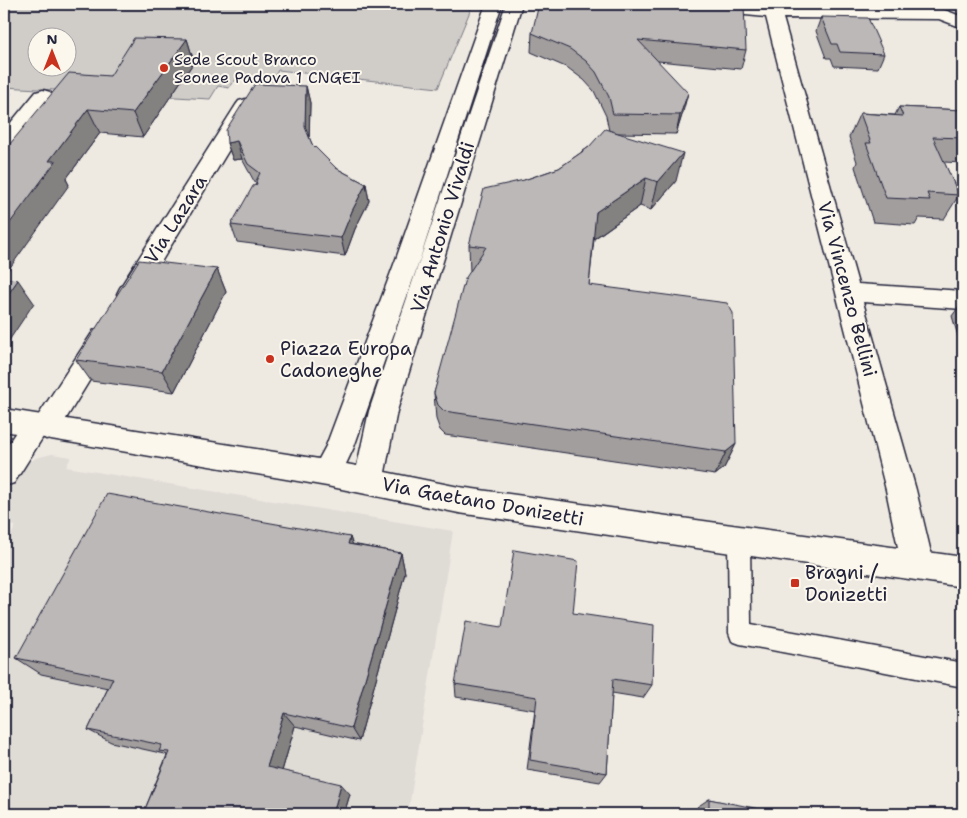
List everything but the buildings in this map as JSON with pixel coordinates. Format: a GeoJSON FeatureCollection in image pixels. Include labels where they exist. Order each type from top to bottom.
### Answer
{"type":"FeatureCollection","features":[{"type":"Feature","properties":{"kind":"street","name":"Via Antonio Vivaldi"},"geometry":{"type":"LineString","coordinates":[[327,473],[340,447],[408,259],[494,4]]}},
{"type":"Feature","properties":{"kind":"street","name":"Via Antonio Vivaldi"},"geometry":{"type":"LineString","coordinates":[[368,482],[383,411],[514,4]]}},
{"type":"Feature","properties":{"kind":"street"},"geometry":{"type":"LineString","coordinates":[[682,4],[773,13],[868,8],[942,14],[963,23]]}},
{"type":"Feature","properties":{"kind":"street","name":"Via Vincenzo Bellini"},"geometry":{"type":"LineString","coordinates":[[773,13],[902,490],[916,557],[913,564]]}},
{"type":"Feature","properties":{"kind":"street","name":"Via Lazara"},"geometry":{"type":"LineString","coordinates":[[4,474],[40,427],[116,316],[257,87]]}},
{"type":"Feature","properties":{"kind":"street"},"geometry":{"type":"LineString","coordinates":[[4,144],[43,96]]}},
{"type":"Feature","properties":{"kind":"street"},"geometry":{"type":"LineString","coordinates":[[849,292],[963,300]]}},
{"type":"Feature","properties":{"kind":"street","name":"Via Gaetano Donizetti"},"geometry":{"type":"LineString","coordinates":[[4,420],[327,473],[459,500],[963,572]]}},
{"type":"Feature","properties":{"kind":"lane"},"geometry":{"type":"LineString","coordinates":[[739,540],[740,633],[963,675]]}},
{"type":"Feature","properties":{"kind":"shaded area"},"geometry":{"type":"Polygon","coordinates":[[[4,4],[473,4],[438,88],[278,70],[273,81],[238,77],[229,88],[218,86],[210,99],[4,87],[4,4]]]}},
{"type":"Feature","properties":{"kind":"shaded area"},"geometry":{"type":"Polygon","coordinates":[[[52,454],[71,457],[66,467],[453,531],[408,814],[4,814],[4,548],[16,526],[4,524],[4,495],[22,467],[36,458],[52,454]]]}},
{"type":"Feature","properties":{"kind":"place","name":"Sede Scout Branco Seonee Padova 1 CNGEI"},"geometry":{"type":"Point","coordinates":[164,68]}},
{"type":"Feature","properties":{"kind":"place","name":"Piazza Europa Cadoneghe"},"geometry":{"type":"Point","coordinates":[270,359]}},
{"type":"Feature","properties":{"kind":"place","name":"Bragni / Donizetti"},"geometry":{"type":"Point","coordinates":[795,583]}}]}
